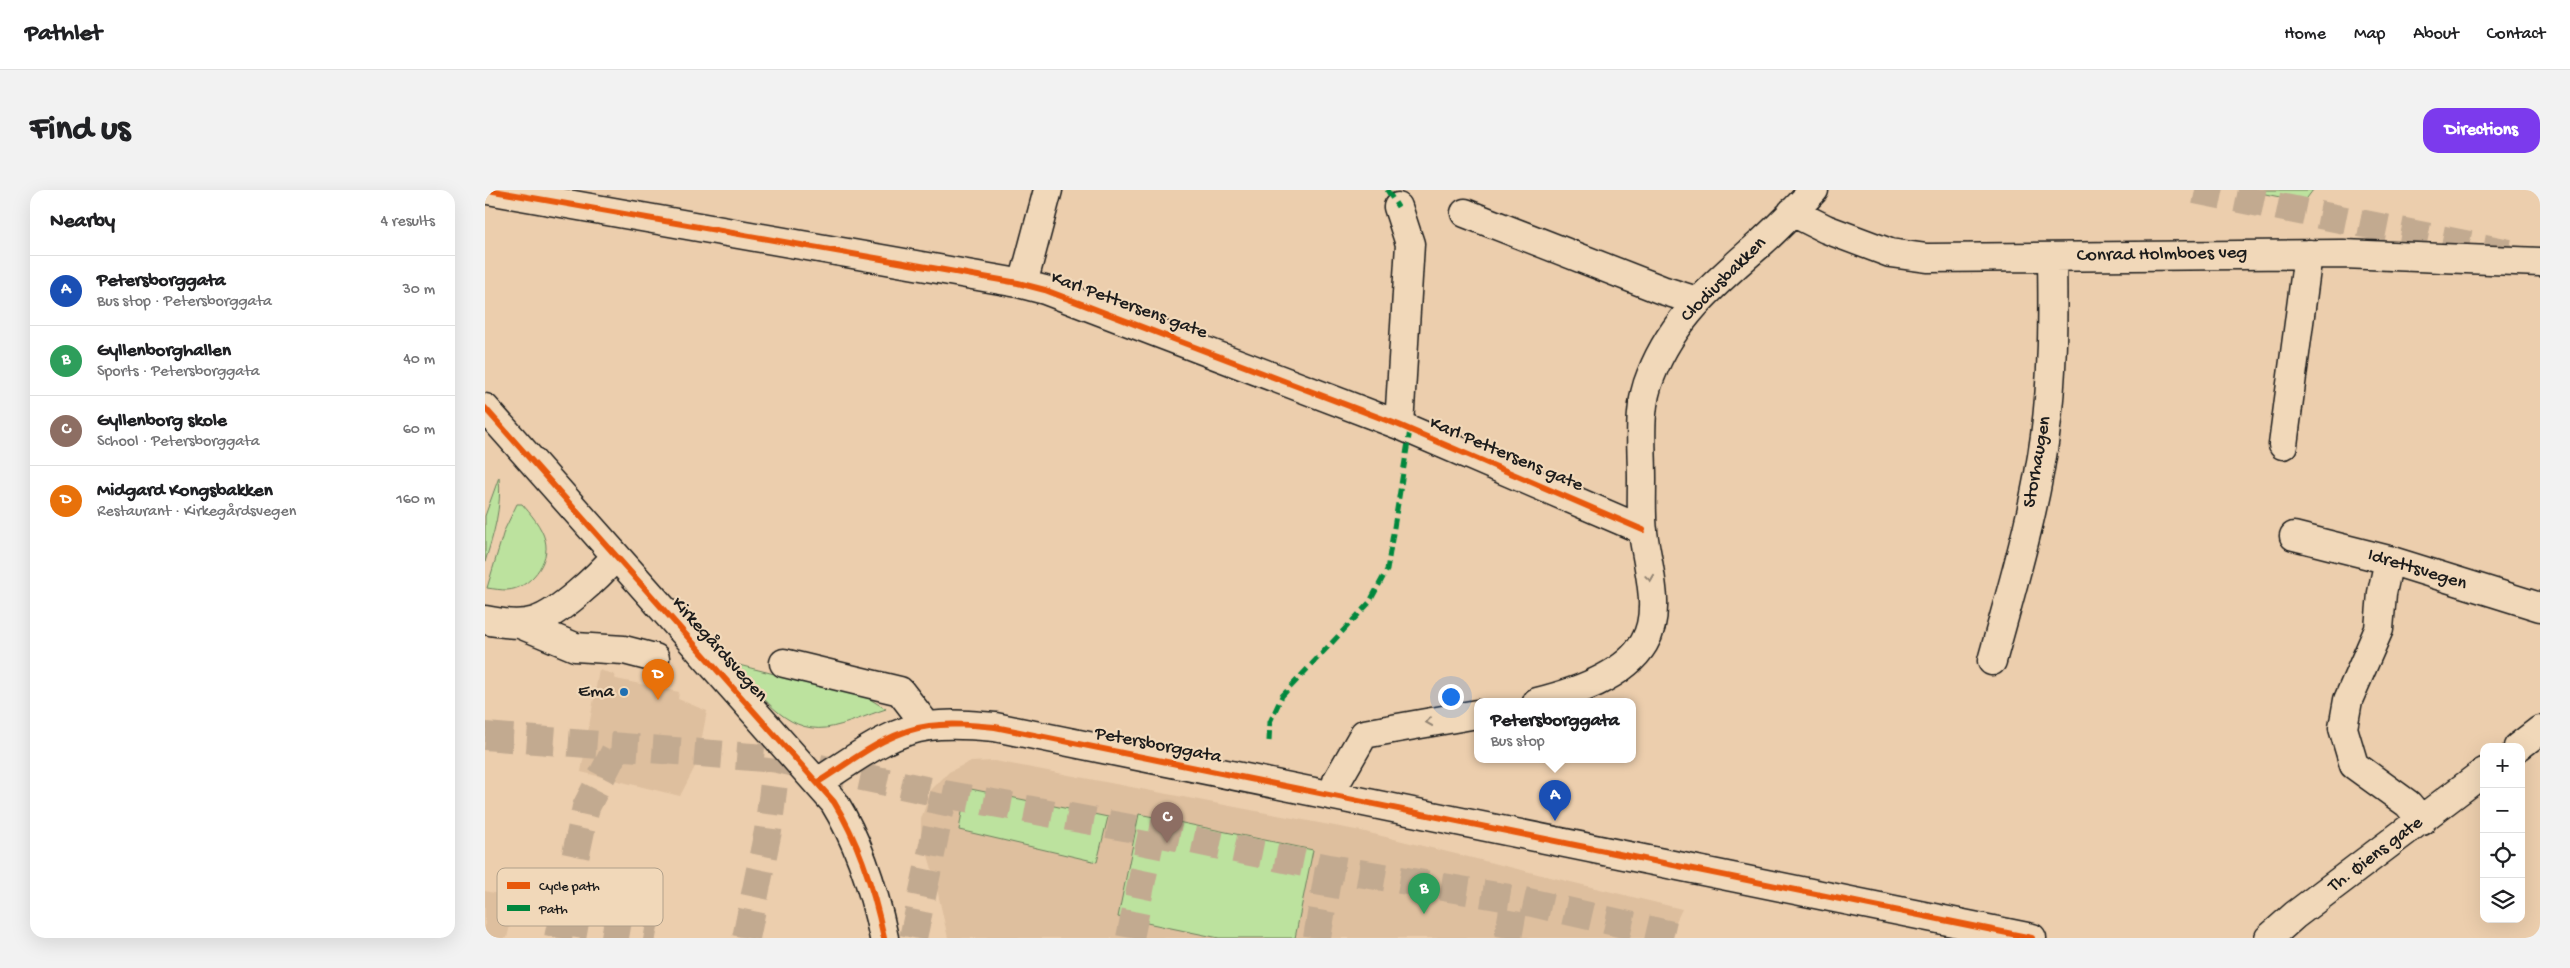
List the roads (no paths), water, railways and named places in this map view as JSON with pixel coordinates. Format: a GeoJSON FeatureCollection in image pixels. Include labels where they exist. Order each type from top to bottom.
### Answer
{"type":"FeatureCollection","features":[{"type":"Feature","properties":{"kind":"street","name":"Karl Pettersens gate"},"geometry":{"type":"LineString","coordinates":[[488,190],[1023,284],[1045,290],[1399,425],[1643,530]]}},
{"type":"Feature","properties":{"kind":"street"},"geometry":{"type":"LineString","coordinates":[[1023,284],[1048,190]]}},
{"type":"Feature","properties":{"kind":"street","name":"Clodiusbakken"},"geometry":{"type":"LineString","coordinates":[[1549,698],[1599,681],[1633,656],[1644,643],[1649,630],[1652,609],[1643,530],[1643,394],[1659,356],[1672,332],[1697,301],[1793,212],[1814,190]]}},
{"type":"Feature","properties":{"kind":"street"},"geometry":{"type":"LineString","coordinates":[[1398,207],[1410,244],[1399,425]]}},
{"type":"Feature","properties":{"kind":"street","name":"Conrad Holmboes veg"},"geometry":{"type":"LineString","coordinates":[[1793,212],[1833,232],[1890,253],[1927,258],[2308,254],[2540,262]]}},
{"type":"Feature","properties":{"kind":"street"},"geometry":{"type":"LineString","coordinates":[[1465,213],[1653,287],[1697,301]]}},
{"type":"Feature","properties":{"kind":"street"},"geometry":{"type":"LineString","coordinates":[[2283,445],[2308,254]]}},
{"type":"Feature","properties":{"kind":"street","name":"Storhaugen"},"geometry":{"type":"LineString","coordinates":[[1992,661],[2028,522],[2045,436],[2053,310],[2052,258]]}},
{"type":"Feature","properties":{"kind":"street","name":"Kirkegårdsvegen"},"geometry":{"type":"LineString","coordinates":[[485,408],[615,557],[818,782],[847,823],[860,851],[877,904],[884,938]]}},
{"type":"Feature","properties":{"kind":"street","name":"Idrettsvegen"},"geometry":{"type":"LineString","coordinates":[[2294,536],[2389,560],[2540,607]]}},
{"type":"Feature","properties":{"kind":"street"},"geometry":{"type":"LineString","coordinates":[[520,624],[546,616],[601,572],[615,557]]}},
{"type":"Feature","properties":{"kind":"street"},"geometry":{"type":"LineString","coordinates":[[2389,560],[2382,593],[2379,629],[2348,700],[2343,728],[2354,765],[2408,804],[2422,821]]}},
{"type":"Feature","properties":{"kind":"street"},"geometry":{"type":"LineString","coordinates":[[485,620],[520,624],[575,647],[624,650],[655,658]]}},
{"type":"Feature","properties":{"kind":"street"},"geometry":{"type":"LineString","coordinates":[[784,663],[900,691],[927,726]]}},
{"type":"Feature","properties":{"kind":"street"},"geometry":{"type":"LineString","coordinates":[[1335,795],[1337,781],[1364,734],[1474,715]]}},
{"type":"Feature","properties":{"kind":"street","name":"Petersborggata"},"geometry":{"type":"LineString","coordinates":[[818,782],[886,740],[911,730],[927,726],[972,725],[1021,731],[1174,765],[1335,795],[2032,938]]}},
{"type":"Feature","properties":{"kind":"street"},"geometry":{"type":"LineString","coordinates":[[2522,743],[2540,730]]}},
{"type":"Feature","properties":{"kind":"street","name":"Th. Øiens gate"},"geometry":{"type":"LineString","coordinates":[[2269,938],[2295,915],[2422,821],[2480,775]]}},
{"type":"Feature","properties":{"kind":"tunnel"},"geometry":{"type":"LineString","coordinates":[[2195,190],[2509,253]]}},
{"type":"Feature","properties":{"kind":"tunnel"},"geometry":{"type":"LineString","coordinates":[[485,736],[777,759],[944,794],[1152,832],[1130,938]]}},
{"type":"Feature","properties":{"kind":"tunnel"},"geometry":{"type":"LineString","coordinates":[[573,868],[586,807],[617,747]]}},
{"type":"Feature","properties":{"kind":"tunnel"},"geometry":{"type":"LineString","coordinates":[[746,938],[768,831],[777,759]]}},
{"type":"Feature","properties":{"kind":"tunnel"},"geometry":{"type":"LineString","coordinates":[[913,938],[944,794]]}},
{"type":"Feature","properties":{"kind":"tunnel"},"geometry":{"type":"LineString","coordinates":[[1152,832],[1329,868],[1515,899],[1685,938]]}},
{"type":"Feature","properties":{"kind":"tunnel"},"geometry":{"type":"LineString","coordinates":[[1317,938],[1329,868]]}},
{"type":"Feature","properties":{"kind":"tunnel"},"geometry":{"type":"LineString","coordinates":[[1508,938],[1515,899]]}},
{"type":"Feature","properties":{"kind":"tunnel"},"geometry":{"type":"LineString","coordinates":[[558,938],[561,926]]}},
{"type":"Feature","properties":{"kind":"tunnel"},"geometry":{"type":"LineString","coordinates":[[589,926],[656,938]]}},
{"type":"Feature","properties":{"kind":"place","name":"Ema"},"geometry":{"type":"Point","coordinates":[624,692]}},
{"type":"Feature","properties":{"kind":"place","name":"Midgard Kongsbakken"},"geometry":{"type":"Point","coordinates":[658,700]}},
{"type":"Feature","properties":{"kind":"place","name":"Petersborggata"},"geometry":{"type":"Point","coordinates":[1555,821]}},
{"type":"Feature","properties":{"kind":"place","name":"Gyllenborg skole"},"geometry":{"type":"Point","coordinates":[1167,843]}},
{"type":"Feature","properties":{"kind":"place","name":"Gyllenborghallen"},"geometry":{"type":"Point","coordinates":[1424,914]}}]}
